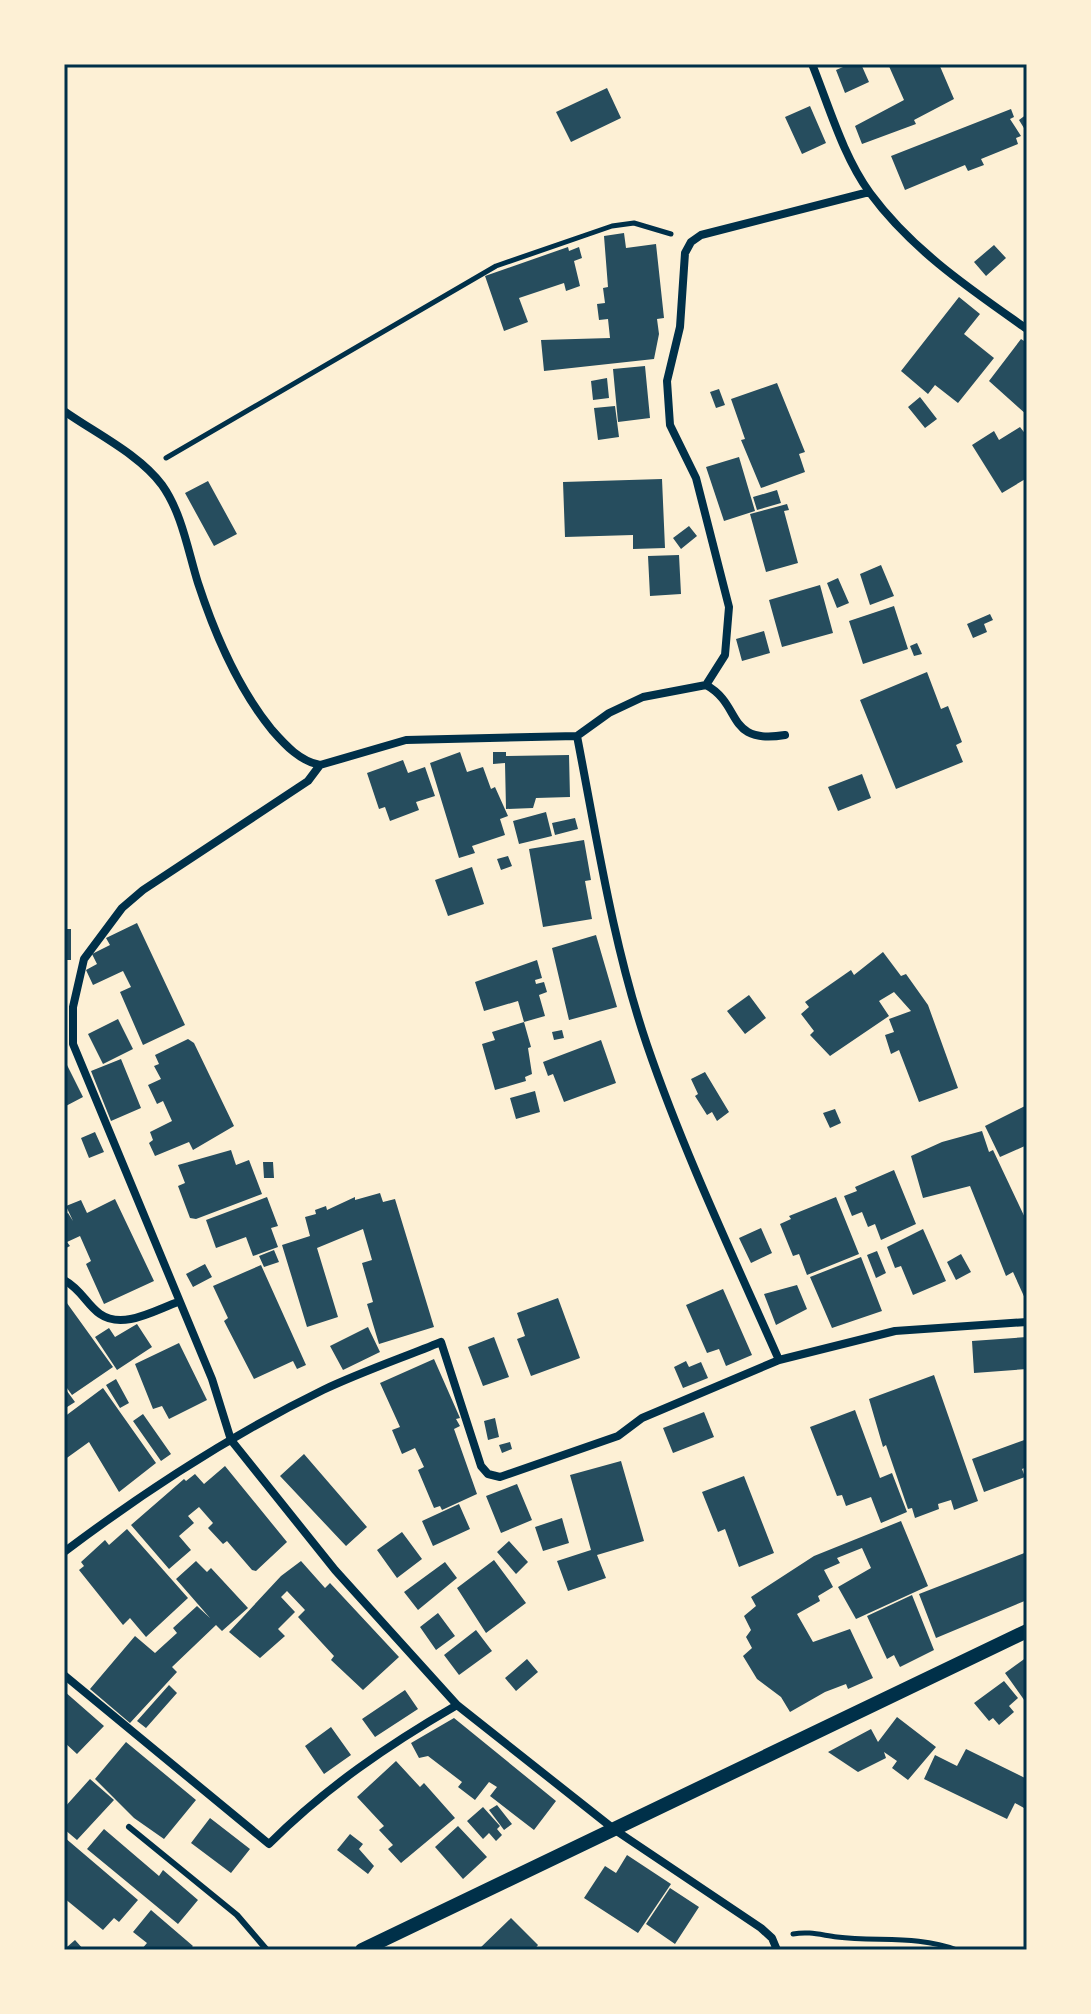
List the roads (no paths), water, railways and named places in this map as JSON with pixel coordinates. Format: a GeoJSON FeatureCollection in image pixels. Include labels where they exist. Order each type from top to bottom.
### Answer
{"type":"FeatureCollection","features":[{"type":"Feature","properties":{"kind":"street"},"geometry":{"type":"LineString","coordinates":[[812,64],[869,192],[912,242],[962,284],[1027,329]]}},
{"type":"Feature","properties":{"kind":"street"},"geometry":{"type":"LineString","coordinates":[[706,685],[725,655],[729,607],[696,478],[670,425],[667,381],[680,327],[685,253],[691,242],[701,235],[869,192]]}},
{"type":"Feature","properties":{"kind":"street"},"geometry":{"type":"LineString","coordinates":[[64,411],[146,469],[162,486],[177,518],[211,622],[245,693],[285,745],[307,762],[320,765],[406,740],[577,736],[609,713],[643,697],[706,685],[718,691],[739,728],[752,736],[785,735]]}},
{"type":"Feature","properties":{"kind":"street"},"geometry":{"type":"LineString","coordinates":[[577,736],[616,938],[646,1043],[707,1199],[779,1360]]}},
{"type":"Feature","properties":{"kind":"street"},"geometry":{"type":"LineString","coordinates":[[320,765],[308,781],[143,890],[122,908],[84,959],[76,982],[73,1044],[212,1379],[231,1440],[335,1570],[457,1705],[615,1830],[772,1938],[777,1950]]}},
{"type":"Feature","properties":{"kind":"street"},"geometry":{"type":"LineString","coordinates":[[64,1280],[79,1288],[100,1315],[125,1322],[178,1302]]}},
{"type":"Feature","properties":{"kind":"street"},"geometry":{"type":"LineString","coordinates":[[64,1552],[168,1478],[231,1440],[324,1390],[441,1342],[481,1466],[488,1474],[500,1477],[618,1436],[642,1418],[779,1360],[895,1331],[1027,1322]]}},
{"type":"Feature","properties":{"kind":"street"},"geometry":{"type":"LineString","coordinates":[[362,1950],[1027,1631]]}},
{"type":"Feature","properties":{"kind":"street"},"geometry":{"type":"LineString","coordinates":[[64,1675],[269,1844],[301,1812],[353,1771],[397,1739],[457,1705]]}},
{"type":"Feature","properties":{"kind":"lane"},"geometry":{"type":"LineString","coordinates":[[129,1827],[237,1915],[267,1950]]}}]}
